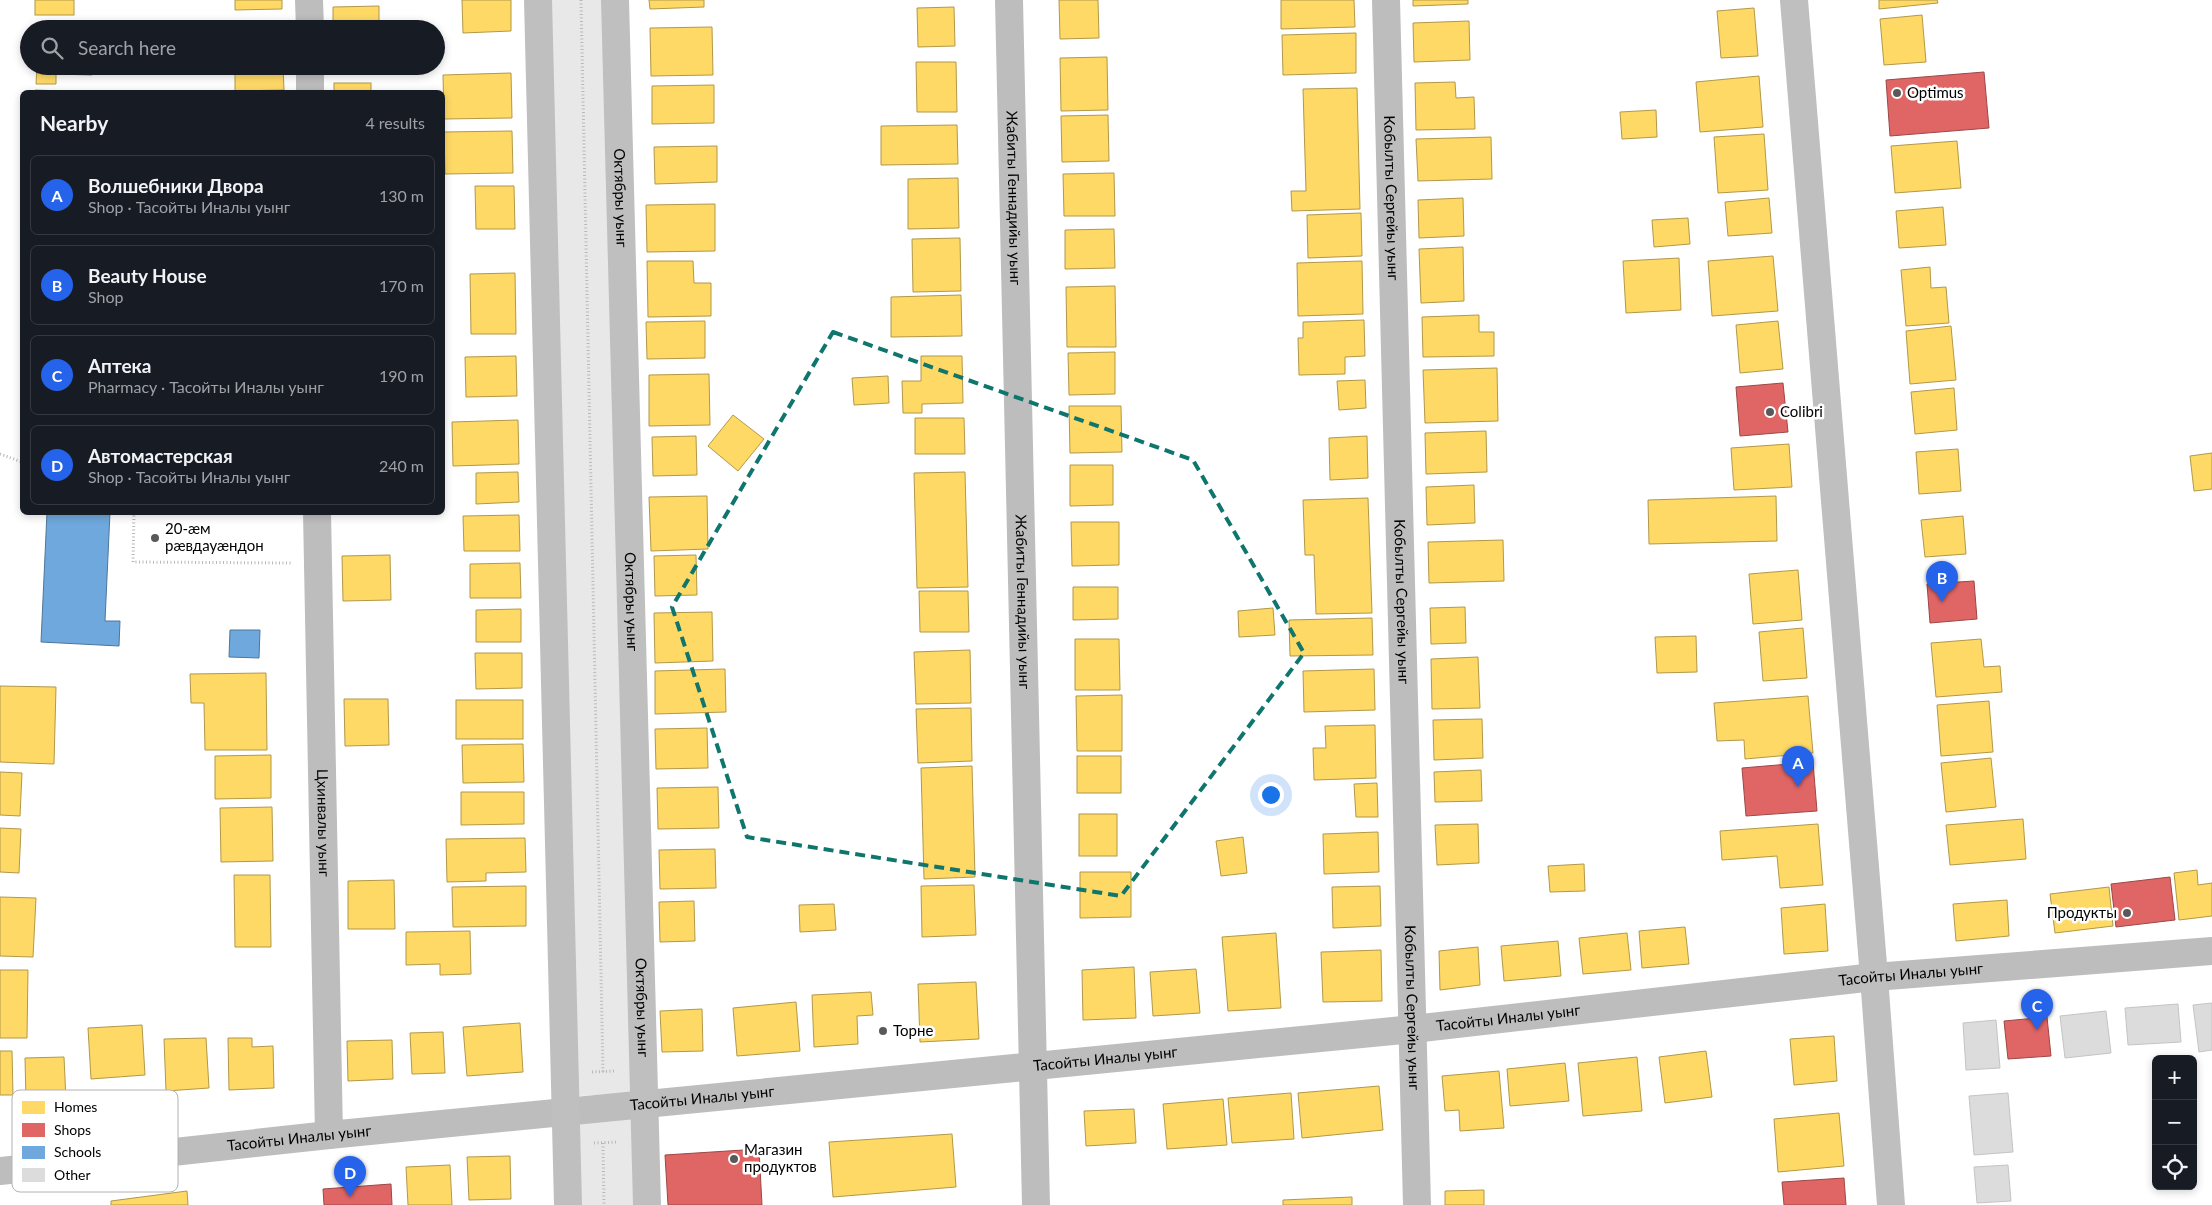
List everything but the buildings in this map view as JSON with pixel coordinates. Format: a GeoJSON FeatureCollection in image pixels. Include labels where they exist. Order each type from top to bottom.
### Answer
{"type":"FeatureCollection","features":[{"type":"Feature","properties":{"kind":"street"},"geometry":{"type":"LineString","coordinates":[[309,0],[310,20]]}},
{"type":"Feature","properties":{"kind":"street"},"geometry":{"type":"LineString","coordinates":[[538,0],[568,1205]]}},
{"type":"Feature","properties":{"kind":"street","name":"Октябры уынг"},"geometry":{"type":"LineString","coordinates":[[616,0],[647,1205]]}},
{"type":"Feature","properties":{"kind":"street","name":"Жабиты Геннадийы уынг"},"geometry":{"type":"LineString","coordinates":[[1009,0],[1036,1205]]}},
{"type":"Feature","properties":{"kind":"street","name":"Кобылты Сергейы уынг"},"geometry":{"type":"LineString","coordinates":[[1386,0],[1417,1205]]}},
{"type":"Feature","properties":{"kind":"street"},"geometry":{"type":"LineString","coordinates":[[1794,0],[1891,1205]]}},
{"type":"Feature","properties":{"kind":"street"},"geometry":{"type":"LineString","coordinates":[[310,75],[310,90]]}},
{"type":"Feature","properties":{"kind":"street","name":"Цхинвалы уынг"},"geometry":{"type":"LineString","coordinates":[[317,515],[329,1135]]}},
{"type":"Feature","properties":{"kind":"street","name":"Тасойты Иналы уынг"},"geometry":{"type":"LineString","coordinates":[[178,1152],[329,1135],[1413,1029],[1874,977],[2212,951]]}},
{"type":"Feature","properties":{"kind":"path"},"geometry":{"type":"LineString","coordinates":[[580,0],[603,1072]]}},
{"type":"Feature","properties":{"kind":"path"},"geometry":{"type":"LineString","coordinates":[[0,454],[20,461]]}},
{"type":"Feature","properties":{"kind":"path"},"geometry":{"type":"LineString","coordinates":[[134,515],[133,562],[317,562]]}},
{"type":"Feature","properties":{"kind":"path"},"geometry":{"type":"LineString","coordinates":[[564,1071],[645,1071]]}},
{"type":"Feature","properties":{"kind":"path"},"geometry":{"type":"LineString","coordinates":[[566,1144],[646,1142]]}},
{"type":"Feature","properties":{"kind":"path"},"geometry":{"type":"LineString","coordinates":[[603,1143],[604,1205]]}},
{"type":"Feature","properties":{"kind":"highlighted area"},"geometry":{"type":"Polygon","coordinates":[[[833,332],[1193,460],[1304,653],[1121,896],[747,837],[672,607],[833,332]]]}},
{"type":"Feature","properties":{"kind":"shaded area"},"geometry":{"type":"Polygon","coordinates":[[[551,0],[606,0],[631,1093],[579,1096],[574,1090],[551,0]]]}},
{"type":"Feature","properties":{"kind":"shaded area"},"geometry":{"type":"Polygon","coordinates":[[[630,1118],[634,1123],[636,1205],[577,1205],[575,1128],[580,1121],[630,1118]]]}},
{"type":"Feature","properties":{"kind":"place","name":"Optimus"},"geometry":{"type":"Point","coordinates":[1897,93]}},
{"type":"Feature","properties":{"kind":"place","name":"Colibri"},"geometry":{"type":"Point","coordinates":[1770,412]}},
{"type":"Feature","properties":{"kind":"place","name":"20-æм рӕвдауӕндон"},"geometry":{"type":"Point","coordinates":[155,538]}},
{"type":"Feature","properties":{"kind":"place","name":"Beauty House"},"geometry":{"type":"Point","coordinates":[1942,602]}},
{"type":"Feature","properties":{"kind":"place","name":"Волшебники Двора"},"geometry":{"type":"Point","coordinates":[1798,787]}},
{"type":"Feature","properties":{"kind":"place","name":"Продукты"},"geometry":{"type":"Point","coordinates":[2127,913]}},
{"type":"Feature","properties":{"kind":"place","name":"Аптека"},"geometry":{"type":"Point","coordinates":[2037,1030]}},
{"type":"Feature","properties":{"kind":"place","name":"Торне"},"geometry":{"type":"Point","coordinates":[883,1031]}},
{"type":"Feature","properties":{"kind":"place","name":"Магазин продуктов"},"geometry":{"type":"Point","coordinates":[734,1159]}},
{"type":"Feature","properties":{"kind":"place","name":"Автомастерская"},"geometry":{"type":"Point","coordinates":[350,1197]}}]}
